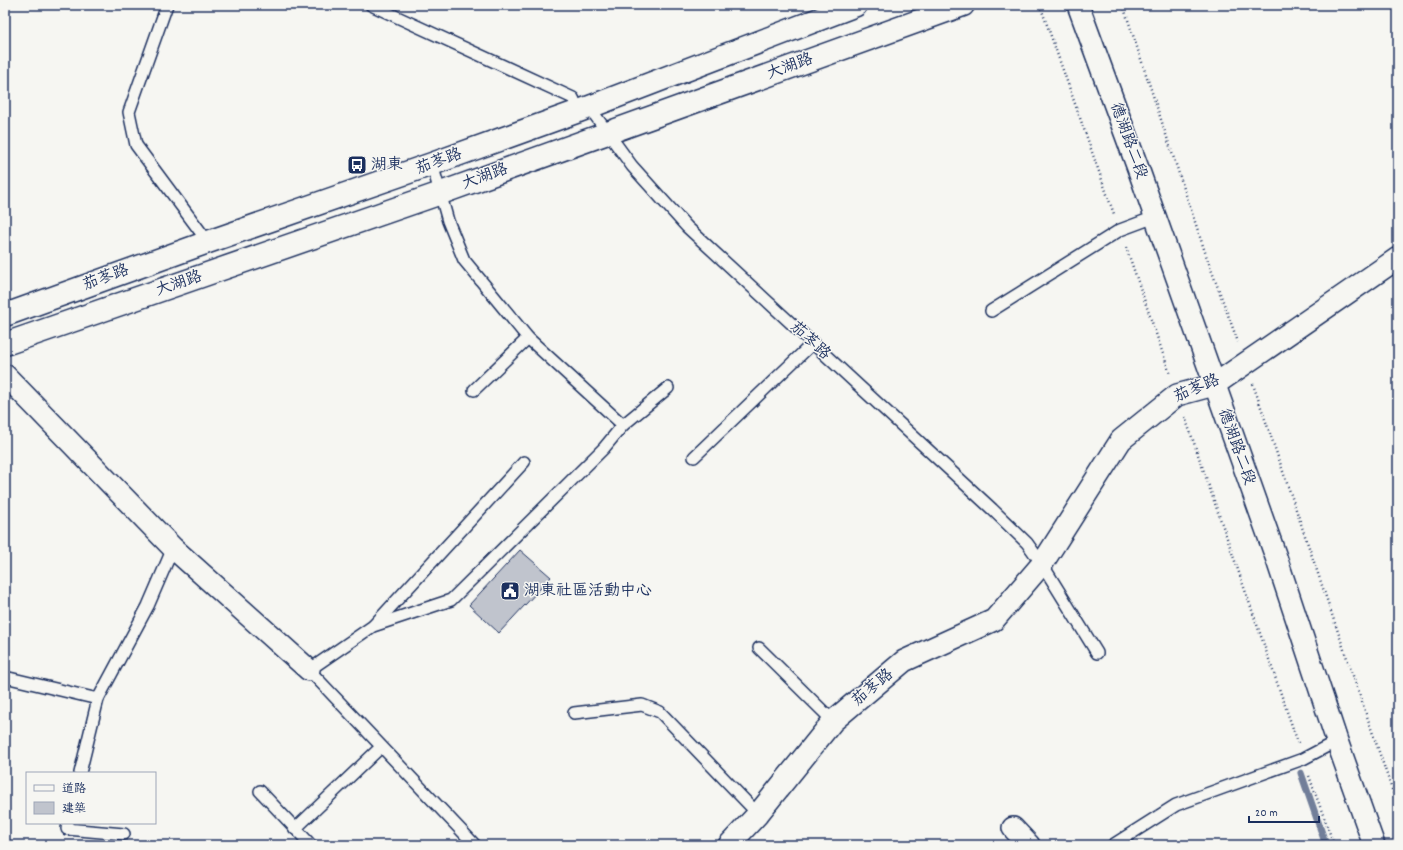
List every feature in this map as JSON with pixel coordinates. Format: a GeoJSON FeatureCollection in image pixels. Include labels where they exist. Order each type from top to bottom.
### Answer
{"type":"FeatureCollection","features":[{"type":"Feature","properties":{"kind":"main road","name":"茄苳路"},"geometry":{"type":"LineString","coordinates":[[5,315],[584,109],[856,5]]}},
{"type":"Feature","properties":{"kind":"main road","name":"大湖路"},"geometry":{"type":"LineString","coordinates":[[5,344],[441,194],[608,132],[963,5]]}},
{"type":"Feature","properties":{"kind":"street","name":"德湖路二段"},"geometry":{"type":"LineString","coordinates":[[1078,5],[1276,556],[1337,741],[1374,845]]}},
{"type":"Feature","properties":{"kind":"street","name":"茄苳路"},"geometry":{"type":"LineString","coordinates":[[729,845],[758,814],[833,721],[904,661],[994,620],[1042,564],[1121,440],[1177,395],[1214,384],[1398,258]]}},
{"type":"Feature","properties":{"kind":"street"},"geometry":{"type":"LineString","coordinates":[[5,375],[173,548],[309,670]]}},
{"type":"Feature","properties":{"kind":"street"},"geometry":{"type":"LineString","coordinates":[[1013,828],[1029,845]]}},
{"type":"Feature","properties":{"kind":"lane"},"geometry":{"type":"LineString","coordinates":[[167,5],[129,112],[136,145],[208,242]]}},
{"type":"Feature","properties":{"kind":"lane","name":"茄苳路"},"geometry":{"type":"LineString","coordinates":[[371,5],[573,98],[608,132],[632,166],[687,227],[997,514],[1027,543],[1042,564]]}},
{"type":"Feature","properties":{"kind":"lane"},"geometry":{"type":"LineString","coordinates":[[432,164],[448,221],[464,260],[528,338],[622,424]]}},
{"type":"Feature","properties":{"kind":"lane"},"geometry":{"type":"LineString","coordinates":[[991,311],[1120,230],[1155,217]]}},
{"type":"Feature","properties":{"kind":"lane"},"geometry":{"type":"LineString","coordinates":[[474,390],[528,338]]}},
{"type":"Feature","properties":{"kind":"lane"},"geometry":{"type":"LineString","coordinates":[[694,457],[813,343]]}},
{"type":"Feature","properties":{"kind":"lane"},"geometry":{"type":"LineString","coordinates":[[373,626],[451,600],[604,448],[622,424],[668,388]]}},
{"type":"Feature","properties":{"kind":"lane"},"geometry":{"type":"LineString","coordinates":[[475,845],[309,670],[373,626],[524,462]]}},
{"type":"Feature","properties":{"kind":"lane"},"geometry":{"type":"LineString","coordinates":[[80,772],[98,699],[148,606],[173,548]]}},
{"type":"Feature","properties":{"kind":"lane"},"geometry":{"type":"LineString","coordinates":[[1042,564],[1097,653]]}},
{"type":"Feature","properties":{"kind":"lane"},"geometry":{"type":"LineString","coordinates":[[759,648],[833,721]]}},
{"type":"Feature","properties":{"kind":"lane"},"geometry":{"type":"LineString","coordinates":[[5,677],[98,699]]}},
{"type":"Feature","properties":{"kind":"lane"},"geometry":{"type":"LineString","coordinates":[[574,713],[642,705],[660,712],[758,814]]}},
{"type":"Feature","properties":{"kind":"lane"},"geometry":{"type":"LineString","coordinates":[[1113,845],[1176,805],[1303,759],[1337,741]]}},
{"type":"Feature","properties":{"kind":"lane"},"geometry":{"type":"LineString","coordinates":[[295,829],[381,747]]}},
{"type":"Feature","properties":{"kind":"lane"},"geometry":{"type":"LineString","coordinates":[[260,791],[311,845]]}},
{"type":"Feature","properties":{"kind":"lane"},"geometry":{"type":"LineString","coordinates":[[68,824],[66,829],[124,834]]}},
{"type":"Feature","properties":{"kind":"path"},"geometry":{"type":"LineString","coordinates":[[1040,5],[1334,845]]}},
{"type":"Feature","properties":{"kind":"path"},"geometry":{"type":"LineString","coordinates":[[1124,5],[1206,258],[1246,363],[1398,807]]}},
{"type":"Feature","properties":{"kind":"building","name":"湖東社區活動中心"},"geometry":{"type":"Polygon","coordinates":[[[520,550],[551,577],[499,633],[469,605],[520,550]]]}},
{"type":"Feature","properties":{"kind":"waterway"},"geometry":{"type":"LineString","coordinates":[[1301,773],[1326,845]]}},
{"type":"Feature","properties":{"kind":"place","name":"湖東"},"geometry":{"type":"Point","coordinates":[357,165]}},
{"type":"Feature","properties":{"kind":"place","name":"湖東社區活動中心"},"geometry":{"type":"Point","coordinates":[510,591]}}]}
